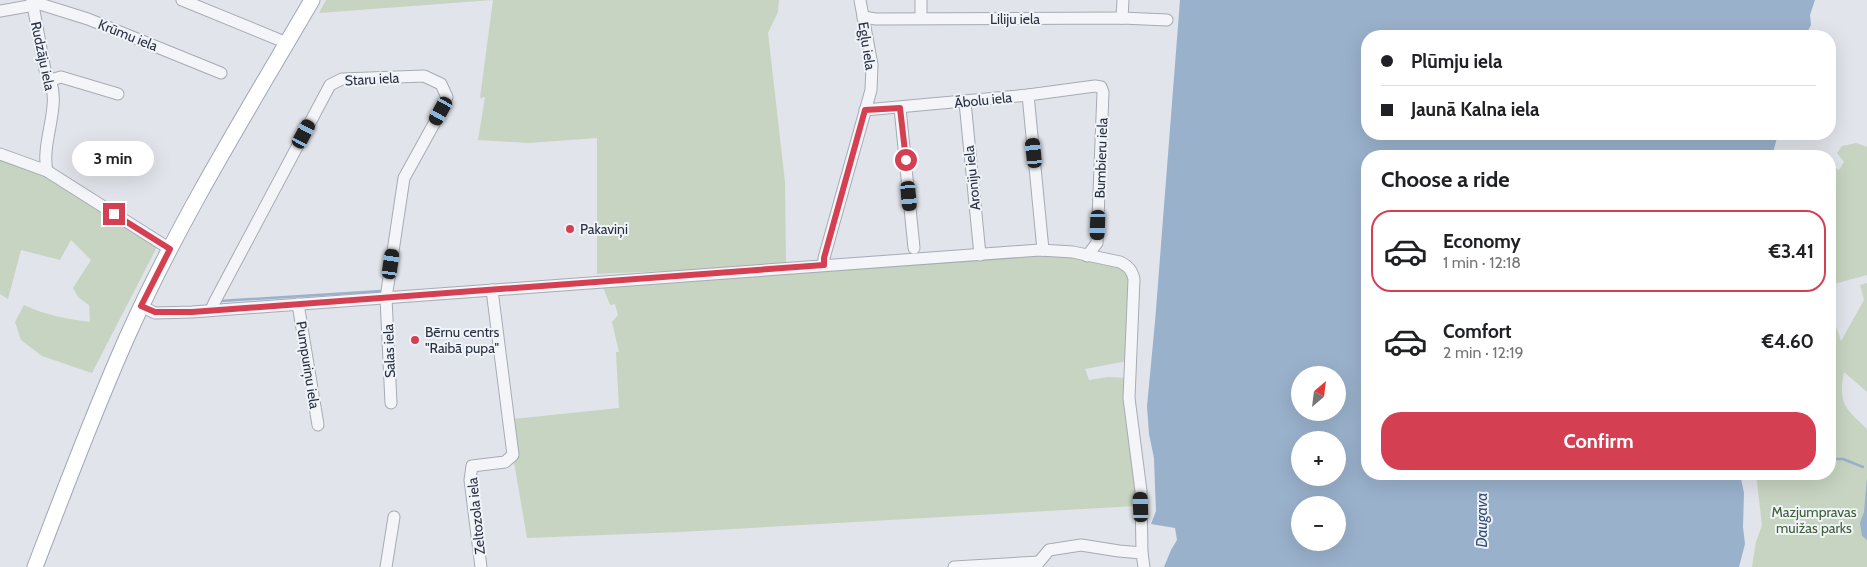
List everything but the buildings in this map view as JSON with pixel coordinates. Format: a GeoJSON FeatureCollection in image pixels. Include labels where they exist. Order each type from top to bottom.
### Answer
{"type":"FeatureCollection","features":[{"type":"Feature","properties":{"kind":"main road"},"geometry":{"type":"LineString","coordinates":[[36,567],[109,380],[141,306],[230,140],[312,0]]}},
{"type":"Feature","properties":{"kind":"street"},"geometry":{"type":"LineString","coordinates":[[182,0],[287,43]]}},
{"type":"Feature","properties":{"kind":"street","name":"Egļu iela"},"geometry":{"type":"LineString","coordinates":[[824,265],[824,258],[871,90],[872,75],[860,0]]}},
{"type":"Feature","properties":{"kind":"street"},"geometry":{"type":"LineString","coordinates":[[921,0],[921,18]]}},
{"type":"Feature","properties":{"kind":"street"},"geometry":{"type":"LineString","coordinates":[[1122,18],[1123,0]]}},
{"type":"Feature","properties":{"kind":"street"},"geometry":{"type":"LineString","coordinates":[[0,11],[23,7],[32,2]]}},
{"type":"Feature","properties":{"kind":"street","name":"Krūmu iela"},"geometry":{"type":"LineString","coordinates":[[32,2],[88,19],[221,73]]}},
{"type":"Feature","properties":{"kind":"street","name":"Rudzāju iela"},"geometry":{"type":"LineString","coordinates":[[32,2],[44,70],[51,80],[53,117],[44,157],[46,171]]}},
{"type":"Feature","properties":{"kind":"street","name":"Liliju iela"},"geometry":{"type":"LineString","coordinates":[[863,17],[876,19],[1122,18],[1167,20]]}},
{"type":"Feature","properties":{"kind":"street","name":"Staru iela"},"geometry":{"type":"LineString","coordinates":[[211,310],[330,85],[342,79],[424,76],[441,84],[447,97],[404,178],[386,298]]}},
{"type":"Feature","properties":{"kind":"street"},"geometry":{"type":"LineString","coordinates":[[51,80],[61,77],[118,94]]}},
{"type":"Feature","properties":{"kind":"street","name":"Ābolu iela"},"geometry":{"type":"LineString","coordinates":[[865,110],[964,102],[1095,86],[1102,87]]}},
{"type":"Feature","properties":{"kind":"street","name":"Bumbieru iela"},"geometry":{"type":"LineString","coordinates":[[1087,256],[1097,244],[1102,87]]}},
{"type":"Feature","properties":{"kind":"street"},"geometry":{"type":"LineString","coordinates":[[1028,95],[1043,250]]}},
{"type":"Feature","properties":{"kind":"street","name":"Aroniju iela"},"geometry":{"type":"LineString","coordinates":[[964,102],[980,255]]}},
{"type":"Feature","properties":{"kind":"street"},"geometry":{"type":"LineString","coordinates":[[900,108],[914,248]]}},
{"type":"Feature","properties":{"kind":"street"},"geometry":{"type":"LineString","coordinates":[[0,154],[46,171],[170,249]]}},
{"type":"Feature","properties":{"kind":"street"},"geometry":{"type":"LineString","coordinates":[[141,306],[155,312],[211,310],[1043,250],[1061,250],[1120,262],[1126,265],[1132,272],[1134,291],[1129,398],[1140,492],[1144,567]]}},
{"type":"Feature","properties":{"kind":"street","name":"Zeltozola iela"},"geometry":{"type":"LineString","coordinates":[[481,567],[470,480],[472,466],[505,462],[513,455],[492,290]]}},
{"type":"Feature","properties":{"kind":"street","name":"Salas iela"},"geometry":{"type":"LineString","coordinates":[[386,298],[391,404]]}},
{"type":"Feature","properties":{"kind":"street","name":"Pumpuriņu iela"},"geometry":{"type":"LineString","coordinates":[[298,304],[318,425]]}},
{"type":"Feature","properties":{"kind":"street"},"geometry":{"type":"LineString","coordinates":[[386,567],[394,517]]}},
{"type":"Feature","properties":{"kind":"street"},"geometry":{"type":"LineString","coordinates":[[954,567],[1039,564],[1049,550],[1081,545],[1142,553]]}},
{"type":"Feature","properties":{"kind":"green space"},"geometry":{"type":"Polygon","coordinates":[[[326,0],[493,0],[319,13],[326,0]]]}},
{"type":"Feature","properties":{"kind":"green space"},"geometry":{"type":"Polygon","coordinates":[[[493,0],[779,0],[778,12],[768,33],[785,182],[786,266],[597,274],[597,138],[529,143],[478,140],[485,97],[480,98],[493,0]]]}},
{"type":"Feature","properties":{"kind":"green space"},"geometry":{"type":"Polygon","coordinates":[[[1856,143],[1867,147],[1867,275],[1836,283],[1836,168],[1839,170],[1844,162],[1837,153],[1842,146],[1856,143]]]}},
{"type":"Feature","properties":{"kind":"green space"},"geometry":{"type":"Polygon","coordinates":[[[0,157],[62,185],[158,245],[92,373],[42,356],[21,340],[15,322],[24,305],[56,316],[90,322],[89,305],[78,297],[73,288],[91,260],[71,240],[60,260],[21,250],[8,299],[0,294],[0,157]]]}},
{"type":"Feature","properties":{"kind":"green space"},"geometry":{"type":"Polygon","coordinates":[[[1064,254],[1117,265],[1128,274],[1132,284],[1127,361],[1085,369],[1089,380],[1108,377],[1126,378],[1139,503],[1136,506],[680,532],[527,538],[514,462],[513,419],[619,408],[616,352],[619,352],[612,322],[618,315],[615,304],[610,305],[603,287],[1064,254]]]}},
{"type":"Feature","properties":{"kind":"green space","name":"Mazjumpravas muižas parks"},"geometry":{"type":"Polygon","coordinates":[[[1867,283],[1867,392],[1844,372],[1842,391],[1848,410],[1867,429],[1867,567],[1752,567],[1756,542],[1762,525],[1757,480],[1836,480],[1836,326],[1841,341],[1864,300],[1860,285],[1867,283]]]}},
{"type":"Feature","properties":{"kind":"water","name":"Daugava"},"geometry":{"type":"Polygon","coordinates":[[[1180,0],[1815,0],[1810,15],[1811,25],[1808,30],[1361,30],[1361,140],[1776,140],[1774,150],[1361,150],[1361,480],[1741,480],[1744,493],[1743,527],[1745,544],[1739,567],[1164,567],[1177,540],[1175,528],[1151,524],[1156,511],[1154,458],[1149,434],[1147,406],[1180,0]]]}},
{"type":"Feature","properties":{"kind":"water"},"geometry":{"type":"Polygon","coordinates":[[[1867,477],[1867,540],[1862,536],[1860,523],[1864,512],[1867,477]]]}},
{"type":"Feature","properties":{"kind":"waterway"},"geometry":{"type":"LineString","coordinates":[[220,301],[381,291]]}},
{"type":"Feature","properties":{"kind":"waterway"},"geometry":{"type":"LineString","coordinates":[[1836,459],[1843,459],[1863,467]]}},
{"type":"Feature","properties":{"kind":"place","name":"Pakaviņi"},"geometry":{"type":"Point","coordinates":[570,229]}},
{"type":"Feature","properties":{"kind":"place","name":"Bērnu centrs \"Raibā pupa\""},"geometry":{"type":"Point","coordinates":[415,340]}},
{"type":"Feature","properties":{"kind":"route"},"geometry":{"type":"LineString","coordinates":[[114,214],[170,249],[141,306],[155,312],[192,312],[824,265],[824,258],[865,110],[900,108],[906,160]]}}]}
